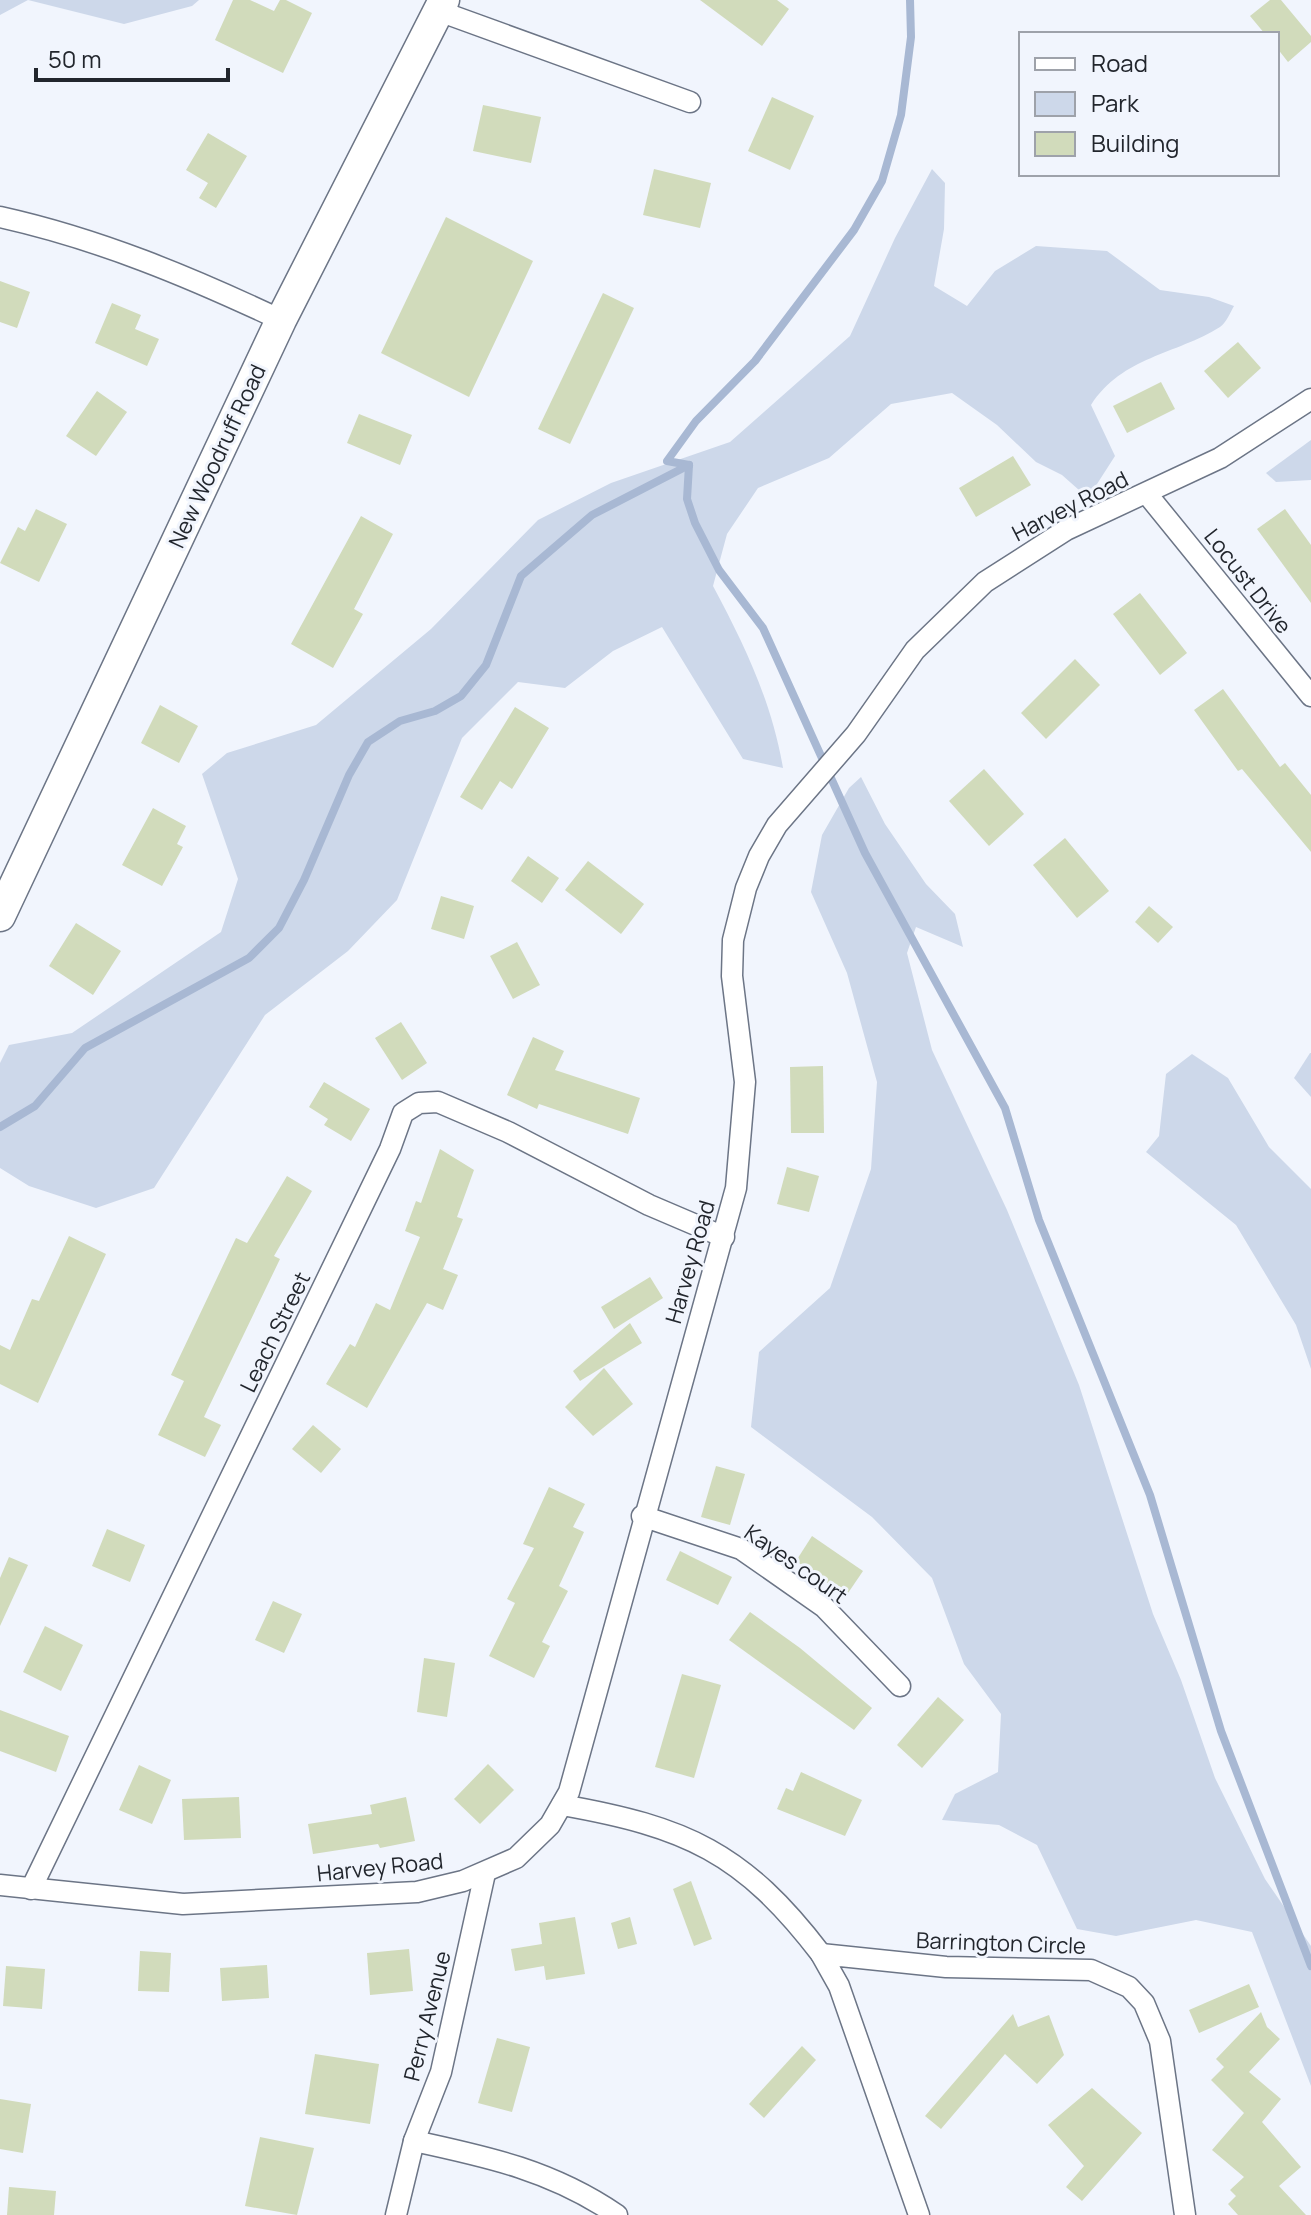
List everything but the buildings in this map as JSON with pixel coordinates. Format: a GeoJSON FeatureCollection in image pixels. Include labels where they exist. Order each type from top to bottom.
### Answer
{"type":"FeatureCollection","features":[{"type":"Feature","properties":{"kind":"main road","name":"New Woodruff Road"},"geometry":{"type":"LineString","coordinates":[[0,916],[281,320],[442,6]]}},
{"type":"Feature","properties":{"kind":"street"},"geometry":{"type":"LineString","coordinates":[[442,6],[690,102]]}},
{"type":"Feature","properties":{"kind":"street"},"geometry":{"type":"LineString","coordinates":[[0,217],[64,231],[180,272],[281,320]]}},
{"type":"Feature","properties":{"kind":"street","name":"Harvey Road"},"geometry":{"type":"LineString","coordinates":[[0,1885],[183,1904],[417,1892],[485,1873],[534,1843],[562,1805],[736,1188],[743,1127],[742,1037],[732,976],[736,922],[759,856],[777,825],[842,753],[915,650],[985,582],[1066,530],[1220,458],[1311,399]]}},
{"type":"Feature","properties":{"kind":"street","name":"Locust Drive"},"geometry":{"type":"LineString","coordinates":[[1147,494],[1311,696]]}},
{"type":"Feature","properties":{"kind":"street","name":"Leach Street"},"geometry":{"type":"LineString","coordinates":[[31,1889],[390,1149],[403,1113],[419,1103],[438,1102],[724,1237]]}},
{"type":"Feature","properties":{"kind":"street","name":"Kayes court"},"geometry":{"type":"LineString","coordinates":[[642,1516],[741,1549],[824,1607],[900,1686]]}},
{"type":"Feature","properties":{"kind":"street"},"geometry":{"type":"LineString","coordinates":[[562,1805],[663,1827],[710,1849],[752,1878],[790,1913],[821,1954],[839,1986],[919,2215]]}},
{"type":"Feature","properties":{"kind":"street","name":"Perry Avenue"},"geometry":{"type":"LineString","coordinates":[[396,2215],[414,2141],[441,2072],[485,1873]]}},
{"type":"Feature","properties":{"kind":"street","name":"Barrington Circle"},"geometry":{"type":"LineString","coordinates":[[821,1954],[946,1967],[1091,1970],[1129,1987],[1149,2012],[1160,2041],[1185,2215]]}},
{"type":"Feature","properties":{"kind":"street"},"geometry":{"type":"LineString","coordinates":[[414,2141],[512,2162],[585,2193],[617,2215]]}},
{"type":"Feature","properties":{"kind":"green space"},"geometry":{"type":"Polygon","coordinates":[[[0,0],[28,0],[0,15],[0,0]]]}},
{"type":"Feature","properties":{"kind":"green space"},"geometry":{"type":"Polygon","coordinates":[[[28,0],[199,0],[192,6],[124,24],[28,0]]]}},
{"type":"Feature","properties":{"kind":"green space"},"geometry":{"type":"Polygon","coordinates":[[[932,169],[945,183],[944,229],[934,286],[967,306],[995,271],[1036,246],[1107,251],[1160,290],[1209,297],[1234,306],[1220,327],[1134,366],[1118,376],[1091,405],[1115,456],[1088,498],[1062,475],[1036,462],[997,425],[952,393],[891,404],[829,458],[758,488],[727,534],[713,586],[756,674],[772,720],[783,768],[743,759],[662,627],[613,651],[565,688],[518,682],[462,738],[397,900],[348,951],[265,1015],[154,1188],[96,1208],[29,1186],[0,1168],[0,1063],[9,1045],[72,1033],[221,932],[238,879],[202,774],[227,753],[316,725],[431,629],[538,520],[611,483],[730,442],[850,336],[895,238],[932,169]]]}},
{"type":"Feature","properties":{"kind":"green space"},"geometry":{"type":"Polygon","coordinates":[[[1311,440],[1311,480],[1276,482],[1266,473],[1311,440]]]}},
{"type":"Feature","properties":{"kind":"green space"},"geometry":{"type":"Polygon","coordinates":[[[861,777],[885,824],[926,884],[955,914],[963,947],[916,927],[907,953],[932,1050],[1007,1210],[1079,1385],[1153,1614],[1181,1680],[1215,1778],[1265,1879],[1311,1946],[1311,2086],[1252,1932],[1196,1920],[1116,1936],[1077,1929],[1037,1845],[999,1825],[942,1820],[955,1794],[998,1772],[1001,1714],[964,1664],[932,1578],[872,1517],[751,1427],[759,1352],[830,1288],[871,1169],[877,1082],[847,973],[811,892],[822,835],[849,788],[861,777]]]}},
{"type":"Feature","properties":{"kind":"green space"},"geometry":{"type":"Polygon","coordinates":[[[1311,1053],[1311,1097],[1294,1078],[1311,1053]]]}},
{"type":"Feature","properties":{"kind":"green space"},"geometry":{"type":"Polygon","coordinates":[[[1192,1054],[1228,1078],[1269,1147],[1311,1189],[1311,1369],[1296,1325],[1236,1225],[1146,1152],[1159,1136],[1166,1074],[1192,1054]]]}},
{"type":"Feature","properties":{"kind":"waterway"},"geometry":{"type":"LineString","coordinates":[[689,465],[667,461],[696,421],[755,361],[854,230],[882,181],[901,115],[911,37],[910,0]]}},
{"type":"Feature","properties":{"kind":"waterway"},"geometry":{"type":"LineString","coordinates":[[689,465],[687,499],[695,523],[719,570],[763,628],[865,853],[1005,1108],[1039,1220],[1150,1495],[1221,1731],[1311,1966]]}},
{"type":"Feature","properties":{"kind":"waterway"},"geometry":{"type":"LineString","coordinates":[[0,1127],[35,1106],[85,1048],[249,958],[279,928],[304,880],[349,775],[368,742],[400,721],[435,711],[461,696],[486,665],[521,576],[592,515],[689,465]]}}]}
